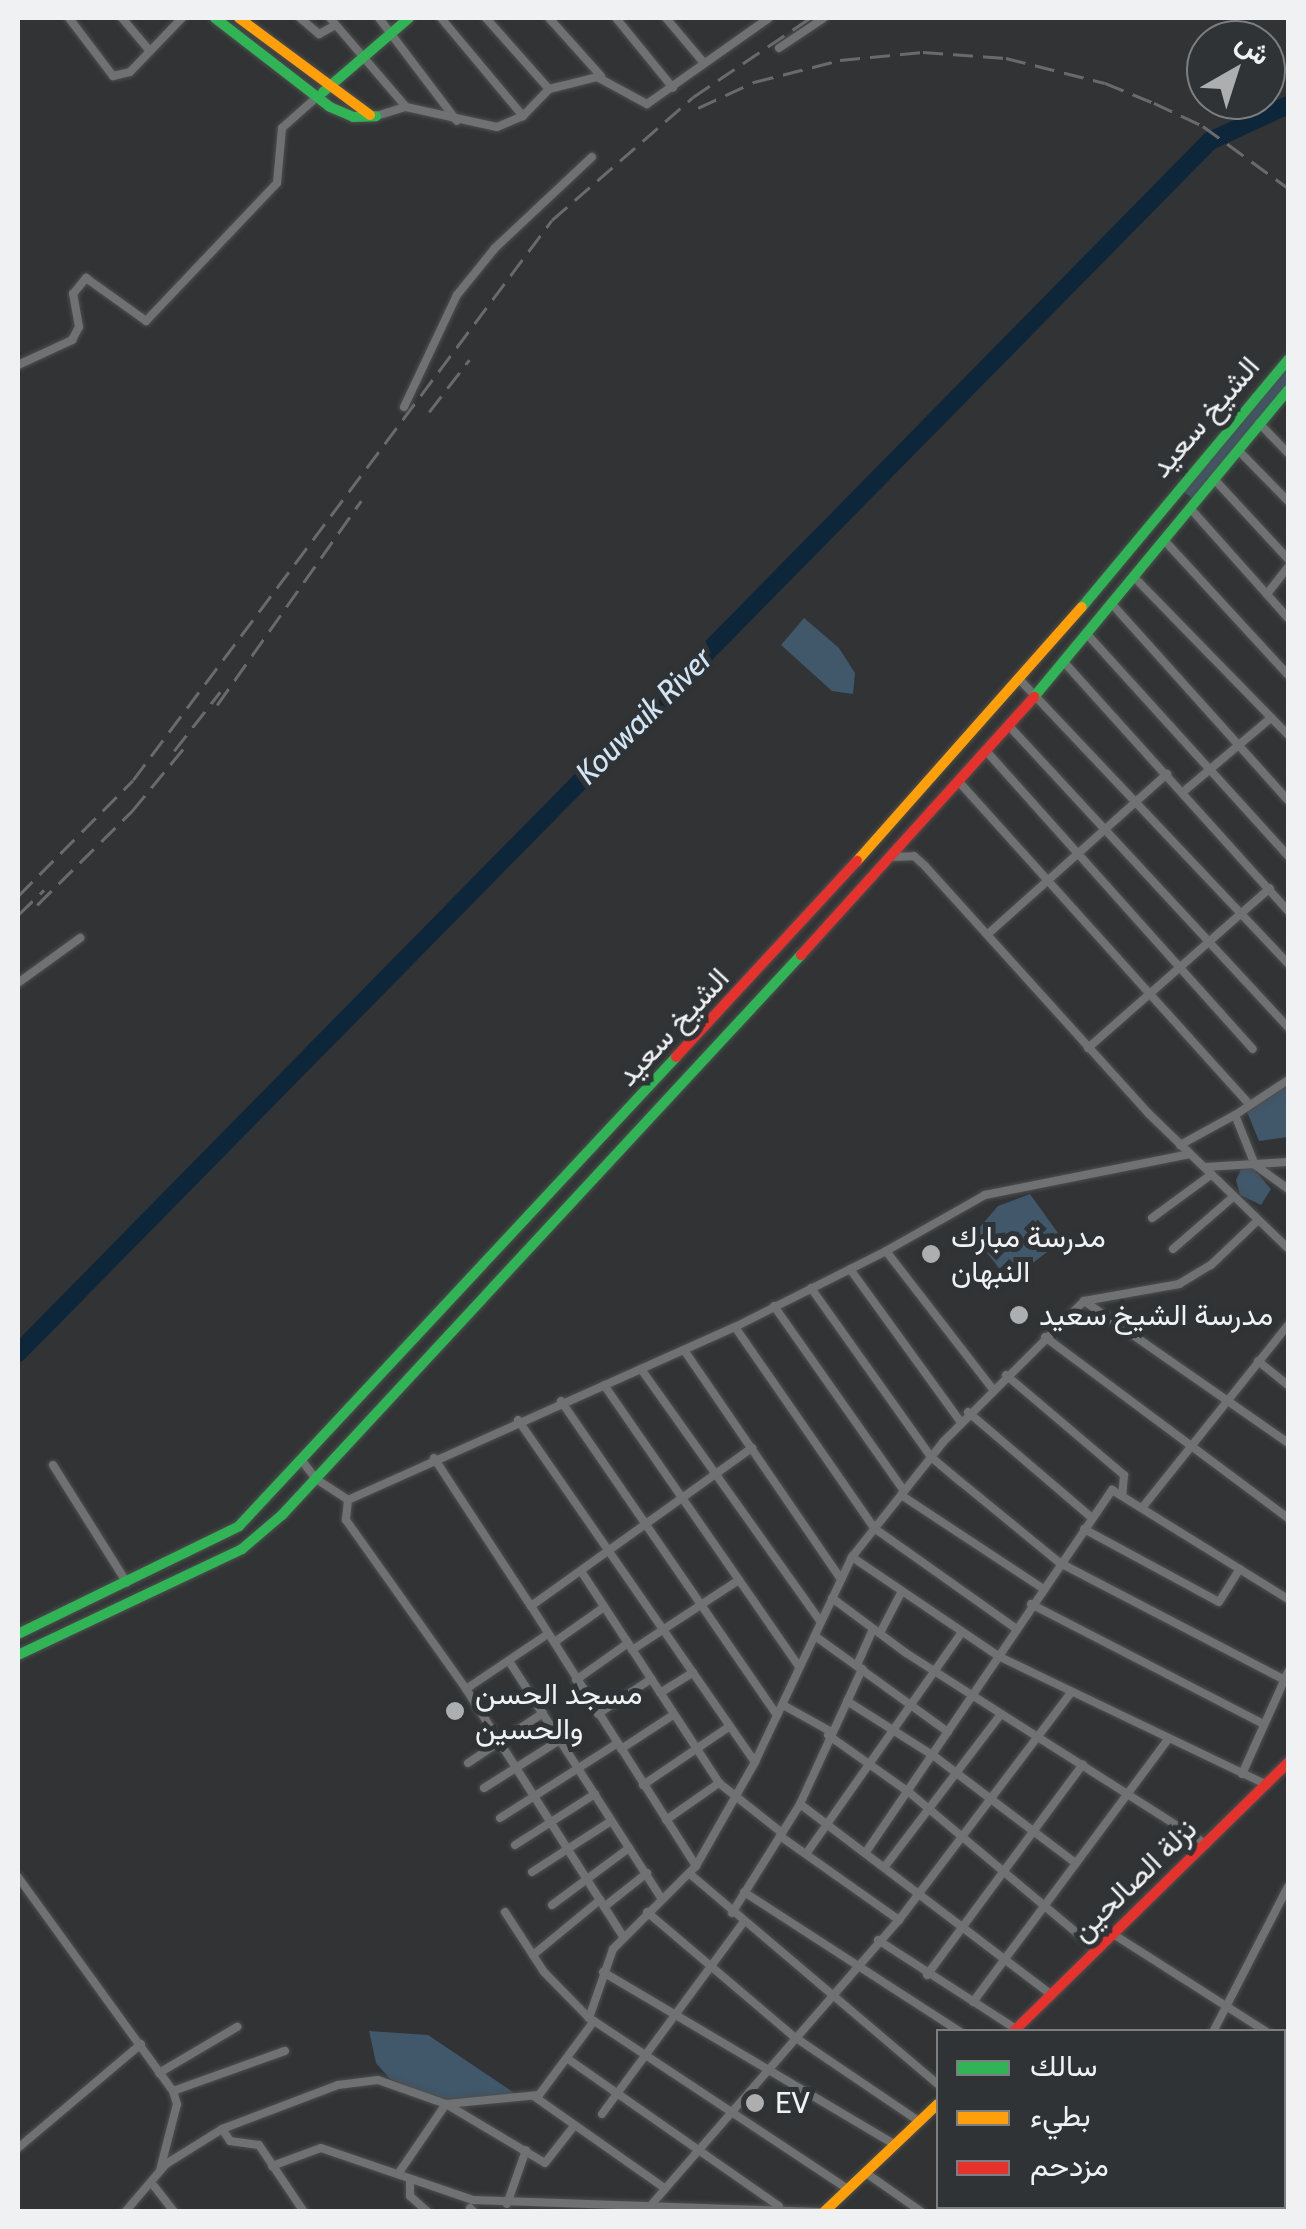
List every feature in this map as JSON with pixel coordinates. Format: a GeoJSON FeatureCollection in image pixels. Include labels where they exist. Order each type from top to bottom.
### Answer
{"type":"FeatureCollection","features":[{"type":"Feature","properties":{"kind":"main road"},"geometry":{"type":"LineString","coordinates":[[215,18],[347,116],[376,116]]}},
{"type":"Feature","properties":{"kind":"main road"},"geometry":{"type":"LineString","coordinates":[[239,18],[328,88],[376,116]]}},
{"type":"Feature","properties":{"kind":"main road"},"geometry":{"type":"LineString","coordinates":[[317,97],[409,18]]}},
{"type":"Feature","properties":{"kind":"main road","name":"الشيخ سعيد"},"geometry":{"type":"LineString","coordinates":[[18,1634],[239,1526],[303,1462],[868,853],[1021,682],[1104,574],[1288,360]]}},
{"type":"Feature","properties":{"kind":"main road","name":"الشيخ سعيد"},"geometry":{"type":"LineString","coordinates":[[18,1655],[242,1549],[316,1480],[988,753],[1288,390]]}},
{"type":"Feature","properties":{"kind":"main road"},"geometry":{"type":"LineString","coordinates":[[868,853],[887,861]]}},
{"type":"Feature","properties":{"kind":"main road","name":"نزلة الصالحين"},"geometry":{"type":"LineString","coordinates":[[1015,2029],[1288,1766]]}},
{"type":"Feature","properties":{"kind":"main road"},"geometry":{"type":"LineString","coordinates":[[822,2212],[936,2106]]}},
{"type":"Feature","properties":{"kind":"street"},"geometry":{"type":"LineString","coordinates":[[69,18],[113,76],[130,72],[177,19]]}},
{"type":"Feature","properties":{"kind":"street"},"geometry":{"type":"LineString","coordinates":[[122,18],[150,51]]}},
{"type":"Feature","properties":{"kind":"street"},"geometry":{"type":"LineString","coordinates":[[300,18],[319,34],[333,21],[406,106],[457,121],[498,127],[523,116],[549,89],[569,80],[604,79]]}},
{"type":"Feature","properties":{"kind":"street"},"geometry":{"type":"LineString","coordinates":[[378,18],[457,121]]}},
{"type":"Feature","properties":{"kind":"street"},"geometry":{"type":"LineString","coordinates":[[441,18],[523,116]]}},
{"type":"Feature","properties":{"kind":"street"},"geometry":{"type":"LineString","coordinates":[[486,18],[549,89]]}},
{"type":"Feature","properties":{"kind":"street"},"geometry":{"type":"LineString","coordinates":[[549,18],[604,79],[647,104],[769,18]]}},
{"type":"Feature","properties":{"kind":"street"},"geometry":{"type":"LineString","coordinates":[[616,18],[674,88]]}},
{"type":"Feature","properties":{"kind":"street"},"geometry":{"type":"LineString","coordinates":[[666,18],[704,63]]}},
{"type":"Feature","properties":{"kind":"street"},"geometry":{"type":"LineString","coordinates":[[778,48],[824,18]]}},
{"type":"Feature","properties":{"kind":"street"},"geometry":{"type":"LineString","coordinates":[[18,365],[72,340],[79,328],[73,294],[86,278],[146,321],[277,183],[282,128],[317,97]]}},
{"type":"Feature","properties":{"kind":"street"},"geometry":{"type":"LineString","coordinates":[[376,116],[406,106]]}},
{"type":"Feature","properties":{"kind":"street"},"geometry":{"type":"LineString","coordinates":[[404,407],[458,295],[507,236],[592,157]]}},
{"type":"Feature","properties":{"kind":"street"},"geometry":{"type":"LineString","coordinates":[[1260,423],[1288,453]]}},
{"type":"Feature","properties":{"kind":"street"},"geometry":{"type":"LineString","coordinates":[[1238,450],[1288,501]]}},
{"type":"Feature","properties":{"kind":"street"},"geometry":{"type":"LineString","coordinates":[[1214,478],[1288,559]]}},
{"type":"Feature","properties":{"kind":"street"},"geometry":{"type":"LineString","coordinates":[[1190,508],[1288,618]]}},
{"type":"Feature","properties":{"kind":"street"},"geometry":{"type":"LineString","coordinates":[[1164,540],[1288,675]]}},
{"type":"Feature","properties":{"kind":"street"},"geometry":{"type":"LineString","coordinates":[[1267,594],[1288,567]]}},
{"type":"Feature","properties":{"kind":"street"},"geometry":{"type":"LineString","coordinates":[[1133,576],[1288,736]]}},
{"type":"Feature","properties":{"kind":"street"},"geometry":{"type":"LineString","coordinates":[[1111,602],[1288,800]]}},
{"type":"Feature","properties":{"kind":"street"},"geometry":{"type":"LineString","coordinates":[[1086,632],[1288,856]]}},
{"type":"Feature","properties":{"kind":"street"},"geometry":{"type":"LineString","coordinates":[[1063,662],[1288,911]]}},
{"type":"Feature","properties":{"kind":"street"},"geometry":{"type":"LineString","coordinates":[[1021,682],[1288,963]]}},
{"type":"Feature","properties":{"kind":"street"},"geometry":{"type":"LineString","coordinates":[[1183,792],[1271,718]]}},
{"type":"Feature","properties":{"kind":"street"},"geometry":{"type":"LineString","coordinates":[[1281,728],[1288,720]]}},
{"type":"Feature","properties":{"kind":"street"},"geometry":{"type":"LineString","coordinates":[[1010,727],[1288,1026]]}},
{"type":"Feature","properties":{"kind":"street"},"geometry":{"type":"LineString","coordinates":[[988,753],[1253,1048]]}},
{"type":"Feature","properties":{"kind":"street"},"geometry":{"type":"LineString","coordinates":[[988,933],[1167,774]]}},
{"type":"Feature","properties":{"kind":"street"},"geometry":{"type":"LineString","coordinates":[[960,783],[1250,1105]]}},
{"type":"Feature","properties":{"kind":"street"},"geometry":{"type":"LineString","coordinates":[[887,861],[914,856],[1180,1145],[1288,1248]]}},
{"type":"Feature","properties":{"kind":"street"},"geometry":{"type":"LineString","coordinates":[[1088,1048],[1270,888]]}},
{"type":"Feature","properties":{"kind":"street"},"geometry":{"type":"LineString","coordinates":[[18,984],[80,938]]}},
{"type":"Feature","properties":{"kind":"street"},"geometry":{"type":"LineString","coordinates":[[1180,1145],[1236,1115],[1288,1080]]}},
{"type":"Feature","properties":{"kind":"street"},"geometry":{"type":"LineString","coordinates":[[1236,1115],[1255,1165],[1288,1189]]}},
{"type":"Feature","properties":{"kind":"street"},"geometry":{"type":"LineString","coordinates":[[348,1500],[560,1401],[735,1327],[886,1252],[984,1195],[1190,1154]]}},
{"type":"Feature","properties":{"kind":"street"},"geometry":{"type":"LineString","coordinates":[[1152,1218],[1208,1170],[1288,1162]]}},
{"type":"Feature","properties":{"kind":"street"},"geometry":{"type":"LineString","coordinates":[[1173,1249],[1234,1197]]}},
{"type":"Feature","properties":{"kind":"street"},"geometry":{"type":"LineString","coordinates":[[535,2097],[568,2058],[592,2020],[604,1972],[624,1936],[693,1870],[756,1762],[852,1558],[960,1421],[1084,1301],[1178,1284],[1211,1264],[1257,1222]]}},
{"type":"Feature","properties":{"kind":"street"},"geometry":{"type":"LineString","coordinates":[[886,1252],[992,1388]]}},
{"type":"Feature","properties":{"kind":"street"},"geometry":{"type":"LineString","coordinates":[[850,1268],[960,1421]]}},
{"type":"Feature","properties":{"kind":"street"},"geometry":{"type":"LineString","coordinates":[[812,1288],[931,1457],[1060,1562],[1287,1676],[1242,1774]]}},
{"type":"Feature","properties":{"kind":"street"},"geometry":{"type":"LineString","coordinates":[[1084,1301],[1288,1443]]}},
{"type":"Feature","properties":{"kind":"street"},"geometry":{"type":"LineString","coordinates":[[774,1306],[902,1493],[1042,1588]]}},
{"type":"Feature","properties":{"kind":"street"},"geometry":{"type":"LineString","coordinates":[[1142,1508],[1227,1397],[1288,1326]]}},
{"type":"Feature","properties":{"kind":"street"},"geometry":{"type":"LineString","coordinates":[[735,1327],[874,1528],[1015,1628]]}},
{"type":"Feature","properties":{"kind":"street"},"geometry":{"type":"LineString","coordinates":[[1045,1337],[1288,1518]]}},
{"type":"Feature","properties":{"kind":"street"},"geometry":{"type":"LineString","coordinates":[[684,1350],[842,1578]]}},
{"type":"Feature","properties":{"kind":"street"},"geometry":{"type":"LineString","coordinates":[[1258,1361],[1288,1384]]}},
{"type":"Feature","properties":{"kind":"street"},"geometry":{"type":"LineString","coordinates":[[640,1369],[821,1622]]}},
{"type":"Feature","properties":{"kind":"street"},"geometry":{"type":"LineString","coordinates":[[1006,1375],[1124,1475],[1122,1496]]}},
{"type":"Feature","properties":{"kind":"street"},"geometry":{"type":"LineString","coordinates":[[604,1385],[799,1667]]}},
{"type":"Feature","properties":{"kind":"street"},"geometry":{"type":"LineString","coordinates":[[560,1401],[777,1714]]}},
{"type":"Feature","properties":{"kind":"street"},"geometry":{"type":"LineString","coordinates":[[968,1412],[1092,1518]]}},
{"type":"Feature","properties":{"kind":"street"},"geometry":{"type":"LineString","coordinates":[[518,1420],[756,1762]]}},
{"type":"Feature","properties":{"kind":"street"},"geometry":{"type":"LineString","coordinates":[[531,1606],[752,1448]]}},
{"type":"Feature","properties":{"kind":"street"},"geometry":{"type":"LineString","coordinates":[[434,1458],[556,1642],[693,1870],[742,1924],[936,2082]]}},
{"type":"Feature","properties":{"kind":"street"},"geometry":{"type":"LineString","coordinates":[[303,1462],[316,1480],[348,1500]]}},
{"type":"Feature","properties":{"kind":"street"},"geometry":{"type":"LineString","coordinates":[[53,1465],[127,1583]]}},
{"type":"Feature","properties":{"kind":"street"},"geometry":{"type":"LineString","coordinates":[[866,1852],[910,1793],[1031,1604],[1112,1490],[1288,1599]]}},
{"type":"Feature","properties":{"kind":"street"},"geometry":{"type":"LineString","coordinates":[[348,1500],[346,1520],[466,1690],[624,1936]]}},
{"type":"Feature","properties":{"kind":"street"},"geometry":{"type":"LineString","coordinates":[[1084,1530],[1219,1602],[1240,1569]]}},
{"type":"Feature","properties":{"kind":"street"},"geometry":{"type":"LineString","coordinates":[[852,1558],[998,1656],[1070,1694],[1268,1785]]}},
{"type":"Feature","properties":{"kind":"street"},"geometry":{"type":"LineString","coordinates":[[580,1571],[718,1783],[734,1800],[899,1920]]}},
{"type":"Feature","properties":{"kind":"street"},"geometry":{"type":"LineString","coordinates":[[576,1680],[739,1580]]}},
{"type":"Feature","properties":{"kind":"street"},"geometry":{"type":"LineString","coordinates":[[732,1913],[800,1804],[876,1631],[902,1591]]}},
{"type":"Feature","properties":{"kind":"street"},"geometry":{"type":"LineString","coordinates":[[832,1598],[934,1670],[1206,1844]]}},
{"type":"Feature","properties":{"kind":"street"},"geometry":{"type":"LineString","coordinates":[[1031,1604],[1263,1724]]}},
{"type":"Feature","properties":{"kind":"street"},"geometry":{"type":"LineString","coordinates":[[556,1642],[604,1607]]}},
{"type":"Feature","properties":{"kind":"street"},"geometry":{"type":"LineString","coordinates":[[806,1854],[962,1632]]}},
{"type":"Feature","properties":{"kind":"street"},"geometry":{"type":"LineString","coordinates":[[466,1690],[548,1634]]}},
{"type":"Feature","properties":{"kind":"street"},"geometry":{"type":"LineString","coordinates":[[815,1636],[948,1732]]}},
{"type":"Feature","properties":{"kind":"street"},"geometry":{"type":"LineString","coordinates":[[509,1661],[662,1899]]}},
{"type":"Feature","properties":{"kind":"street"},"geometry":{"type":"LineString","coordinates":[[660,1694],[693,1672]]}},
{"type":"Feature","properties":{"kind":"street"},"geometry":{"type":"LineString","coordinates":[[598,1714],[651,1679]]}},
{"type":"Feature","properties":{"kind":"street"},"geometry":{"type":"LineString","coordinates":[[648,2208],[793,2036],[899,1920],[1070,1694]]}},
{"type":"Feature","properties":{"kind":"street"},"geometry":{"type":"LineString","coordinates":[[847,1702],[957,1772],[1074,1862]]}},
{"type":"Feature","properties":{"kind":"street"},"geometry":{"type":"LineString","coordinates":[[782,1705],[829,1733],[910,1793],[1097,1950]]}},
{"type":"Feature","properties":{"kind":"street"},"geometry":{"type":"LineString","coordinates":[[468,1763],[543,1713]]}},
{"type":"Feature","properties":{"kind":"street"},"geometry":{"type":"LineString","coordinates":[[886,1865],[1001,1714]]}},
{"type":"Feature","properties":{"kind":"street"},"geometry":{"type":"LineString","coordinates":[[500,1818],[578,1768],[674,1715]]}},
{"type":"Feature","properties":{"kind":"street"},"geometry":{"type":"LineString","coordinates":[[643,1785],[730,1726]]}},
{"type":"Feature","properties":{"kind":"street"},"geometry":{"type":"LineString","coordinates":[[484,1788],[560,1740]]}},
{"type":"Feature","properties":{"kind":"street"},"geometry":{"type":"LineString","coordinates":[[973,2002],[1041,1905],[1130,1796],[1168,1740]]}},
{"type":"Feature","properties":{"kind":"street"},"geometry":{"type":"LineString","coordinates":[[927,1975],[1082,1764]]}},
{"type":"Feature","properties":{"kind":"street"},"geometry":{"type":"LineString","coordinates":[[666,1820],[718,1783]]}},
{"type":"Feature","properties":{"kind":"street"},"geometry":{"type":"LineString","coordinates":[[515,1845],[595,1794]]}},
{"type":"Feature","properties":{"kind":"street"},"geometry":{"type":"LineString","coordinates":[[800,1804],[922,1890],[1052,1994]]}},
{"type":"Feature","properties":{"kind":"street"},"geometry":{"type":"LineString","coordinates":[[532,1872],[611,1821]]}},
{"type":"Feature","properties":{"kind":"street"},"geometry":{"type":"LineString","coordinates":[[552,1904],[629,1848]]}},
{"type":"Feature","properties":{"kind":"street"},"geometry":{"type":"LineString","coordinates":[[533,1955],[646,1874]]}},
{"type":"Feature","properties":{"kind":"street"},"geometry":{"type":"LineString","coordinates":[[18,1877],[104,2003],[140,2044],[173,2091],[177,2104],[154,2186],[125,2212]]}},
{"type":"Feature","properties":{"kind":"street"},"geometry":{"type":"LineString","coordinates":[[1215,2029],[1288,1888]]}},
{"type":"Feature","properties":{"kind":"street"},"geometry":{"type":"LineString","coordinates":[[744,1892],[854,1968],[955,2029]]}},
{"type":"Feature","properties":{"kind":"street"},"geometry":{"type":"LineString","coordinates":[[505,1912],[533,1955],[592,2020],[848,2189]]}},
{"type":"Feature","properties":{"kind":"street"},"geometry":{"type":"LineString","coordinates":[[647,1912],[793,2036],[920,2122]]}},
{"type":"Feature","properties":{"kind":"street"},"geometry":{"type":"LineString","coordinates":[[602,2114],[742,1924]]}},
{"type":"Feature","properties":{"kind":"street"},"geometry":{"type":"LineString","coordinates":[[1113,1934],[1226,2010],[1261,2029]]}},
{"type":"Feature","properties":{"kind":"street"},"geometry":{"type":"LineString","coordinates":[[878,1940],[1013,2029]]}},
{"type":"Feature","properties":{"kind":"street"},"geometry":{"type":"LineString","coordinates":[[604,1972],[896,2144]]}},
{"type":"Feature","properties":{"kind":"street"},"geometry":{"type":"LineString","coordinates":[[158,2073],[236,2027]]}},
{"type":"Feature","properties":{"kind":"street"},"geometry":{"type":"LineString","coordinates":[[18,2148],[140,2044]]}},
{"type":"Feature","properties":{"kind":"street"},"geometry":{"type":"LineString","coordinates":[[173,2091],[284,2051]]}},
{"type":"Feature","properties":{"kind":"street"},"geometry":{"type":"LineString","coordinates":[[568,2058],[616,2096],[779,2206]]}},
{"type":"Feature","properties":{"kind":"street"},"geometry":{"type":"LineString","coordinates":[[160,2170],[222,2129],[338,2085],[378,2080],[446,2104],[548,2162],[574,2126]]}},
{"type":"Feature","properties":{"kind":"street"},"geometry":{"type":"LineString","coordinates":[[446,2104],[535,2097],[663,2187]]}},
{"type":"Feature","properties":{"kind":"street"},"geometry":{"type":"LineString","coordinates":[[398,2174],[446,2104]]}},
{"type":"Feature","properties":{"kind":"street"},"geometry":{"type":"LineString","coordinates":[[222,2129],[230,2142],[258,2146],[304,2212]]}},
{"type":"Feature","properties":{"kind":"street"},"geometry":{"type":"LineString","coordinates":[[272,2166],[322,2148],[398,2174],[471,2208],[506,2204],[779,2206],[822,2212]]}},
{"type":"Feature","properties":{"kind":"street"},"geometry":{"type":"LineString","coordinates":[[506,2204],[526,2150]]}},
{"type":"Feature","properties":{"kind":"street"},"geometry":{"type":"LineString","coordinates":[[866,2174],[922,2212]]}},
{"type":"Feature","properties":{"kind":"street"},"geometry":{"type":"LineString","coordinates":[[410,2180],[410,2196],[428,2212]]}},
{"type":"Feature","properties":{"kind":"street"},"geometry":{"type":"LineString","coordinates":[[154,2186],[174,2212]]}},
{"type":"Feature","properties":{"kind":"street"},"geometry":{"type":"LineString","coordinates":[[834,2202],[846,2212]]}},
{"type":"Feature","properties":{"kind":"shaded area"},"geometry":{"type":"Polygon","coordinates":[[[1288,367],[1288,383],[1192,498],[1184,492],[1288,367]]]}},
{"type":"Feature","properties":{"kind":"shaded area"},"geometry":{"type":"Polygon","coordinates":[[[804,618],[839,648],[855,673],[853,694],[832,691],[781,645],[804,618]]]}},
{"type":"Feature","properties":{"kind":"shaded area"},"geometry":{"type":"Polygon","coordinates":[[[1288,1083],[1288,1137],[1259,1141],[1247,1112],[1288,1083]]]}},
{"type":"Feature","properties":{"kind":"shaded area"},"geometry":{"type":"Polygon","coordinates":[[[1252,1167],[1271,1189],[1261,1205],[1240,1195],[1236,1180],[1241,1169],[1252,1167]]]}},
{"type":"Feature","properties":{"kind":"shaded area"},"geometry":{"type":"Polygon","coordinates":[[[1030,1194],[1063,1240],[1009,1281],[973,1235],[998,1206],[1030,1194]]]}},
{"type":"Feature","properties":{"kind":"shaded area"},"geometry":{"type":"Polygon","coordinates":[[[369,2031],[428,2035],[516,2094],[440,2100],[390,2079],[376,2063],[369,2031]]]}},
{"type":"Feature","properties":{"kind":"waterway","name":"Kouwaik River"},"geometry":{"type":"LineString","coordinates":[[18,1353],[1210,141],[1288,105]]}},
{"type":"Feature","properties":{"kind":"railway"},"geometry":{"type":"LineString","coordinates":[[18,896],[133,780],[552,220],[693,97],[810,18]]}},
{"type":"Feature","properties":{"kind":"railway"},"geometry":{"type":"LineString","coordinates":[[698,108],[754,82],[840,60],[923,52],[1006,58],[1105,83],[1154,103],[1203,126],[1288,188]]}},
{"type":"Feature","properties":{"kind":"railway"},"geometry":{"type":"LineString","coordinates":[[429,412],[469,360]]}},
{"type":"Feature","properties":{"kind":"railway"},"geometry":{"type":"LineString","coordinates":[[217,705],[361,501]]}},
{"type":"Feature","properties":{"kind":"railway"},"geometry":{"type":"LineString","coordinates":[[174,751],[220,692]]}},
{"type":"Feature","properties":{"kind":"railway"},"geometry":{"type":"LineString","coordinates":[[37,905],[132,811],[187,744]]}},
{"type":"Feature","properties":{"kind":"railway"},"geometry":{"type":"LineString","coordinates":[[18,915],[44,890]]}},
{"type":"Feature","properties":{"kind":"traffic: fast"},"geometry":{"type":"LineString","coordinates":[[215,18],[330,107],[353,117],[376,116]]}},
{"type":"Feature","properties":{"kind":"traffic: fast"},"geometry":{"type":"LineString","coordinates":[[323,92],[409,18]]}},
{"type":"Feature","properties":{"kind":"traffic: fast"},"geometry":{"type":"LineString","coordinates":[[1082,607],[1288,360]]}},
{"type":"Feature","properties":{"kind":"traffic: fast"},"geometry":{"type":"LineString","coordinates":[[1034,697],[1288,390]]}},
{"type":"Feature","properties":{"kind":"traffic: fast"},"geometry":{"type":"LineString","coordinates":[[18,1655],[242,1549],[282,1515],[801,955]]}},
{"type":"Feature","properties":{"kind":"traffic: fast"},"geometry":{"type":"LineString","coordinates":[[18,1634],[239,1526],[676,1057]]}},
{"type":"Feature","properties":{"kind":"traffic: slow"},"geometry":{"type":"LineString","coordinates":[[239,18],[370,115]]}},
{"type":"Feature","properties":{"kind":"traffic: slow"},"geometry":{"type":"LineString","coordinates":[[857,861],[1082,607]]}},
{"type":"Feature","properties":{"kind":"traffic: slow"},"geometry":{"type":"LineString","coordinates":[[824,2212],[936,2106]]}},
{"type":"Feature","properties":{"kind":"traffic: jam"},"geometry":{"type":"LineString","coordinates":[[801,955],[1034,697]]}},
{"type":"Feature","properties":{"kind":"traffic: jam"},"geometry":{"type":"LineString","coordinates":[[676,1057],[857,861]]}},
{"type":"Feature","properties":{"kind":"traffic: jam"},"geometry":{"type":"LineString","coordinates":[[1016,2029],[1288,1763]]}},
{"type":"Feature","properties":{"kind":"place","name":"مدرسة مبارك النبهان"},"geometry":{"type":"Point","coordinates":[931,1254]}},
{"type":"Feature","properties":{"kind":"place","name":"مدرسة الشيخ سعيد"},"geometry":{"type":"Point","coordinates":[1019,1315]}},
{"type":"Feature","properties":{"kind":"place","name":"مسجد الحسن والحسين"},"geometry":{"type":"Point","coordinates":[455,1711]}},
{"type":"Feature","properties":{"kind":"place","name":"EV"},"geometry":{"type":"Point","coordinates":[755,2103]}}]}
